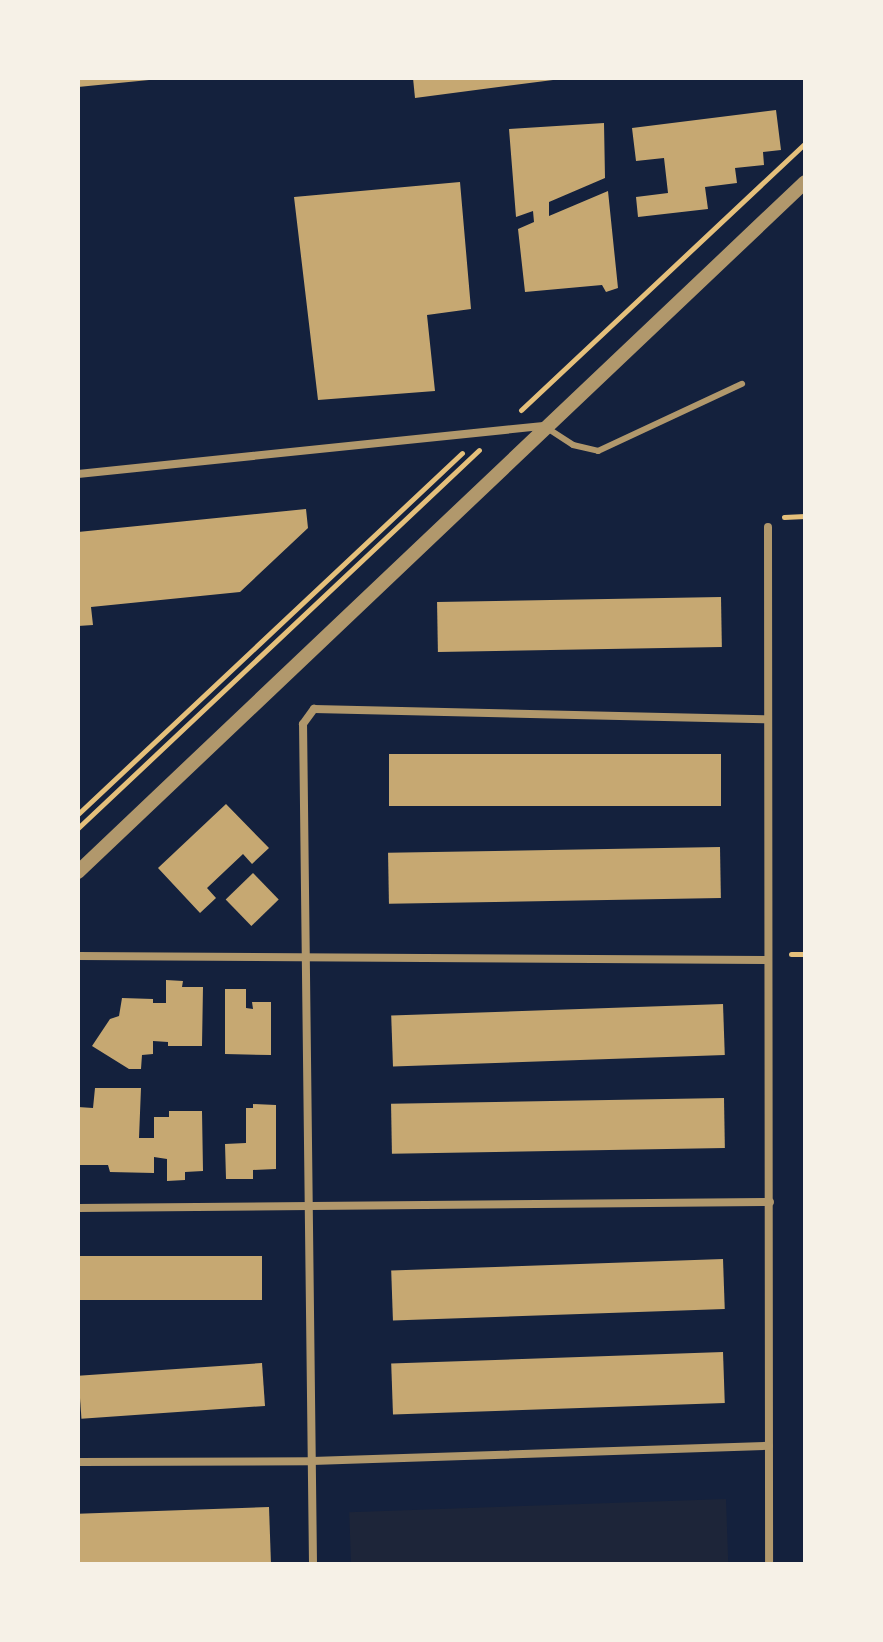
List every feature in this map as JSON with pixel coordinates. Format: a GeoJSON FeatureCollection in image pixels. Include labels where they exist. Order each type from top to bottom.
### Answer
{"type":"FeatureCollection","features":[{"type":"Feature","properties":{"kind":"street"},"geometry":{"type":"LineString","coordinates":[[78,872],[544,426],[805,182]]}},
{"type":"Feature","properties":{"kind":"street"},"geometry":{"type":"LineString","coordinates":[[78,474],[544,426]]}},
{"type":"Feature","properties":{"kind":"street"},"geometry":{"type":"LineString","coordinates":[[768,527],[769,1564]]}},
{"type":"Feature","properties":{"kind":"street"},"geometry":{"type":"LineString","coordinates":[[313,1564],[303,724],[314,709],[766,719]]}},
{"type":"Feature","properties":{"kind":"street"},"geometry":{"type":"LineString","coordinates":[[78,956],[768,960]]}},
{"type":"Feature","properties":{"kind":"street"},"geometry":{"type":"LineString","coordinates":[[78,1208],[770,1202]]}},
{"type":"Feature","properties":{"kind":"street"},"geometry":{"type":"LineString","coordinates":[[78,1462],[312,1461],[769,1446]]}},
{"type":"Feature","properties":{"kind":"lane"},"geometry":{"type":"LineString","coordinates":[[544,426],[573,445],[598,451],[742,384]]}},
{"type":"Feature","properties":{"kind":"path"},"geometry":{"type":"LineString","coordinates":[[78,828],[805,143]]}},
{"type":"Feature","properties":{"kind":"path"},"geometry":{"type":"LineString","coordinates":[[78,814],[464,450]]}},
{"type":"Feature","properties":{"kind":"path"},"geometry":{"type":"LineString","coordinates":[[784,517],[805,516]]}},
{"type":"Feature","properties":{"kind":"path"},"geometry":{"type":"LineString","coordinates":[[791,954],[805,954]]}},
{"type":"Feature","properties":{"kind":"shaded area"},"geometry":{"type":"Polygon","coordinates":[[[726,1499],[728,1563],[351,1564],[349,1512],[726,1499]]]}},
{"type":"Feature","properties":{"kind":"building"},"geometry":{"type":"Polygon","coordinates":[[[78,78],[149,78],[149,80],[78,87],[78,78]]]}},
{"type":"Feature","properties":{"kind":"building"},"geometry":{"type":"Polygon","coordinates":[[[413,78],[553,78],[553,80],[415,98],[413,78]]]}},
{"type":"Feature","properties":{"kind":"building"},"geometry":{"type":"Polygon","coordinates":[[[776,110],[781,150],[763,152],[764,165],[735,168],[737,183],[705,187],[708,209],[638,217],[636,197],[668,193],[664,158],[636,161],[632,128],[776,110]]]}},
{"type":"Feature","properties":{"kind":"building"},"geometry":{"type":"Polygon","coordinates":[[[604,123],[605,178],[549,202],[549,216],[608,191],[618,288],[606,292],[602,285],[525,292],[518,229],[534,222],[533,211],[516,217],[509,129],[604,123]]]}},
{"type":"Feature","properties":{"kind":"building"},"geometry":{"type":"Polygon","coordinates":[[[460,182],[471,309],[427,315],[435,391],[318,400],[294,197],[460,182]]]}},
{"type":"Feature","properties":{"kind":"building"},"geometry":{"type":"Polygon","coordinates":[[[306,509],[308,528],[240,592],[91,607],[93,625],[78,626],[78,532],[306,509]]]}},
{"type":"Feature","properties":{"kind":"building"},"geometry":{"type":"Polygon","coordinates":[[[721,597],[722,647],[438,652],[437,602],[721,597]]]}},
{"type":"Feature","properties":{"kind":"building"},"geometry":{"type":"Polygon","coordinates":[[[389,754],[721,754],[721,806],[389,806],[389,754]]]}},
{"type":"Feature","properties":{"kind":"building"},"geometry":{"type":"Polygon","coordinates":[[[226,804],[269,848],[252,864],[243,854],[207,888],[216,898],[200,913],[158,868],[226,804]]]}},
{"type":"Feature","properties":{"kind":"building"},"geometry":{"type":"Polygon","coordinates":[[[720,847],[721,898],[389,904],[388,853],[720,847]]]}},
{"type":"Feature","properties":{"kind":"building"},"geometry":{"type":"Polygon","coordinates":[[[253,873],[279,900],[251,926],[226,899],[253,873]]]}},
{"type":"Feature","properties":{"kind":"building"},"geometry":{"type":"Polygon","coordinates":[[[166,980],[183,981],[182,987],[203,987],[202,1046],[168,1046],[168,1042],[153,1041],[153,1054],[142,1055],[141,1069],[129,1069],[92,1046],[110,1019],[119,1016],[122,998],[153,999],[153,1003],[166,1003],[166,980]]]}},
{"type":"Feature","properties":{"kind":"building"},"geometry":{"type":"Polygon","coordinates":[[[225,989],[246,989],[246,1008],[253,1009],[252,1002],[271,1002],[271,1055],[225,1054],[225,989]]]}},
{"type":"Feature","properties":{"kind":"building"},"geometry":{"type":"Polygon","coordinates":[[[723,1004],[725,1055],[393,1067],[391,1016],[723,1004]]]}},
{"type":"Feature","properties":{"kind":"building"},"geometry":{"type":"Polygon","coordinates":[[[95,1088],[141,1088],[139,1138],[154,1138],[154,1117],[169,1117],[169,1111],[202,1111],[203,1171],[185,1172],[185,1180],[167,1181],[167,1159],[154,1157],[154,1173],[110,1172],[108,1165],[78,1165],[78,1107],[93,1108],[95,1088]]]}},
{"type":"Feature","properties":{"kind":"building"},"geometry":{"type":"Polygon","coordinates":[[[724,1098],[725,1148],[392,1154],[391,1104],[724,1098]]]}},
{"type":"Feature","properties":{"kind":"building"},"geometry":{"type":"Polygon","coordinates":[[[253,1104],[276,1105],[276,1169],[253,1170],[253,1179],[226,1179],[225,1144],[246,1143],[246,1108],[253,1108],[253,1104]]]}},
{"type":"Feature","properties":{"kind":"building"},"geometry":{"type":"Polygon","coordinates":[[[78,1256],[262,1256],[262,1300],[78,1300],[78,1256]]]}},
{"type":"Feature","properties":{"kind":"building"},"geometry":{"type":"Polygon","coordinates":[[[723,1259],[725,1309],[393,1321],[391,1271],[723,1259]]]}},
{"type":"Feature","properties":{"kind":"building"},"geometry":{"type":"Polygon","coordinates":[[[723,1352],[725,1403],[393,1415],[391,1364],[723,1352]]]}},
{"type":"Feature","properties":{"kind":"building"},"geometry":{"type":"Polygon","coordinates":[[[262,1363],[265,1406],[81,1419],[78,1376],[262,1363]]]}},
{"type":"Feature","properties":{"kind":"building"},"geometry":{"type":"Polygon","coordinates":[[[269,1507],[271,1564],[80,1564],[78,1514],[269,1507]]]}}]}
